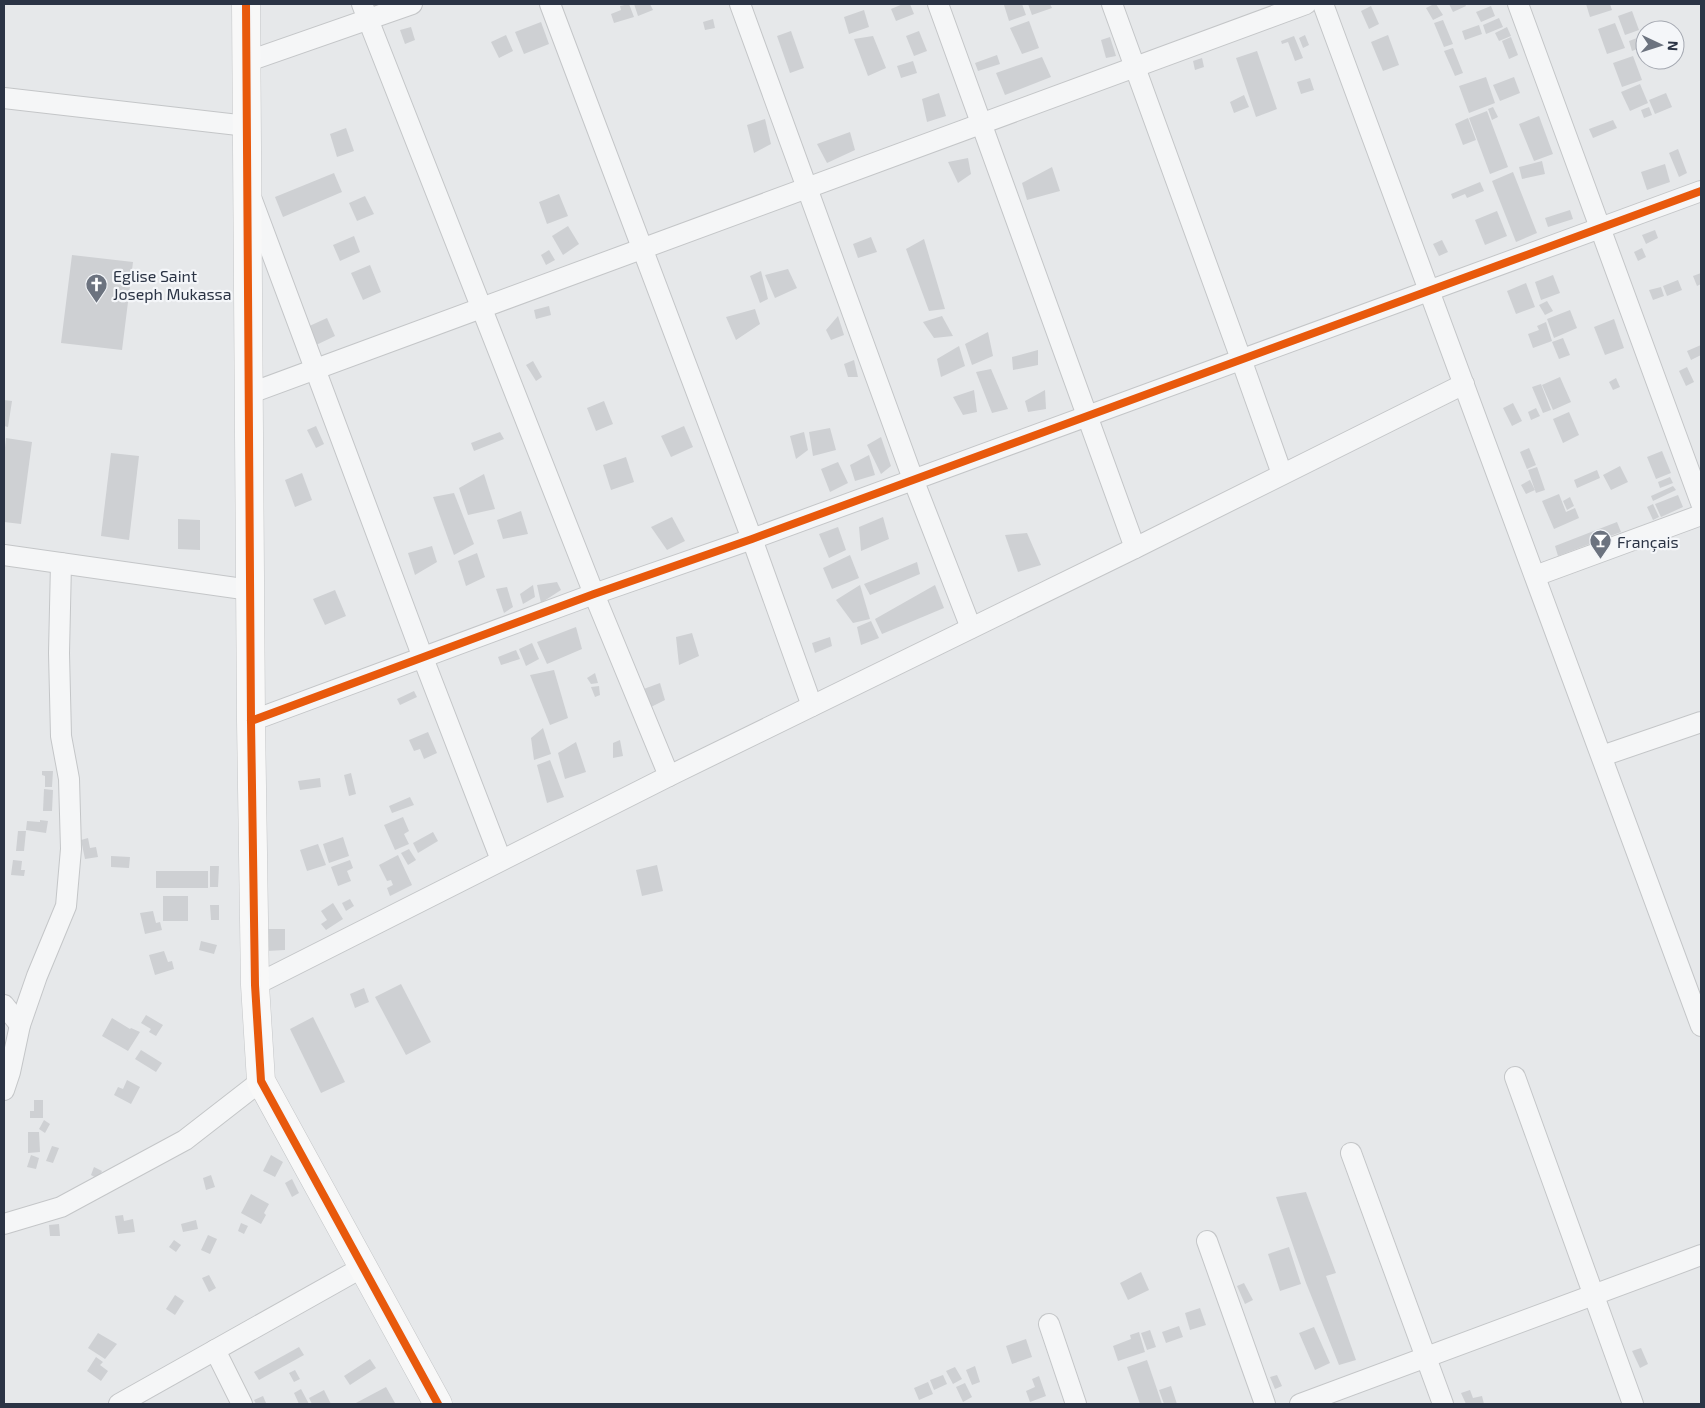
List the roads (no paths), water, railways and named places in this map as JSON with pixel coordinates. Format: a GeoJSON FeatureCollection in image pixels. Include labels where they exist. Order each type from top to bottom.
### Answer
{"type":"FeatureCollection","features":[{"type":"Feature","properties":{"kind":"street"},"geometry":{"type":"LineString","coordinates":[[246,4],[251,721],[255,985],[261,1081],[438,1404]]}},
{"type":"Feature","properties":{"kind":"street"},"geometry":{"type":"LineString","coordinates":[[246,62],[364,12],[412,4]]}},
{"type":"Feature","properties":{"kind":"street"},"geometry":{"type":"LineString","coordinates":[[550,4],[752,539],[812,706]]}},
{"type":"Feature","properties":{"kind":"street"},"geometry":{"type":"LineString","coordinates":[[740,4],[913,479],[971,628]]}},
{"type":"Feature","properties":{"kind":"street"},"geometry":{"type":"LineString","coordinates":[[938,4],[1135,548]]}},
{"type":"Feature","properties":{"kind":"street"},"geometry":{"type":"LineString","coordinates":[[1112,4],[1282,474]]}},
{"type":"Feature","properties":{"kind":"street"},"geometry":{"type":"LineString","coordinates":[[248,394],[1306,4]]}},
{"type":"Feature","properties":{"kind":"street"},"geometry":{"type":"LineString","coordinates":[[1323,4],[1701,1026]]}},
{"type":"Feature","properties":{"kind":"street"},"geometry":{"type":"LineString","coordinates":[[1518,4],[1701,503]]}},
{"type":"Feature","properties":{"kind":"street"},"geometry":{"type":"LineString","coordinates":[[364,12],[594,594],[669,776]]}},
{"type":"Feature","properties":{"kind":"street"},"geometry":{"type":"LineString","coordinates":[[4,98],[247,126]]}},
{"type":"Feature","properties":{"kind":"street"},"geometry":{"type":"LineString","coordinates":[[246,187],[501,860]]}},
{"type":"Feature","properties":{"kind":"street"},"geometry":{"type":"LineString","coordinates":[[251,721],[594,594],[752,539],[1701,191]]}},
{"type":"Feature","properties":{"kind":"street"},"geometry":{"type":"LineString","coordinates":[[255,985],[669,776],[1135,548],[1464,384]]}},
{"type":"Feature","properties":{"kind":"street"},"geometry":{"type":"LineString","coordinates":[[1535,576],[1701,515]]}},
{"type":"Feature","properties":{"kind":"street"},"geometry":{"type":"LineString","coordinates":[[4,555],[250,590]]}},
{"type":"Feature","properties":{"kind":"street"},"geometry":{"type":"LineString","coordinates":[[4,1090],[10,1072],[20,1025],[37,976],[66,906],[71,839],[70,779],[61,736],[59,653],[61,563]]}},
{"type":"Feature","properties":{"kind":"street"},"geometry":{"type":"LineString","coordinates":[[1602,756],[1701,722]]}},
{"type":"Feature","properties":{"kind":"street"},"geometry":{"type":"LineString","coordinates":[[4,1004],[20,1025]]}},
{"type":"Feature","properties":{"kind":"street"},"geometry":{"type":"LineString","coordinates":[[1515,1077],[1633,1404]]}},
{"type":"Feature","properties":{"kind":"street"},"geometry":{"type":"LineString","coordinates":[[4,1224],[61,1207],[185,1140],[261,1081]]}},
{"type":"Feature","properties":{"kind":"street"},"geometry":{"type":"LineString","coordinates":[[1351,1153],[1443,1404]]}},
{"type":"Feature","properties":{"kind":"street"},"geometry":{"type":"LineString","coordinates":[[1207,1241],[1265,1404]]}},
{"type":"Feature","properties":{"kind":"street"},"geometry":{"type":"LineString","coordinates":[[1300,1404],[1701,1255]]}},
{"type":"Feature","properties":{"kind":"street"},"geometry":{"type":"LineString","coordinates":[[119,1404],[363,1266]]}},
{"type":"Feature","properties":{"kind":"street"},"geometry":{"type":"LineString","coordinates":[[1049,1324],[1076,1404]]}},
{"type":"Feature","properties":{"kind":"street"},"geometry":{"type":"LineString","coordinates":[[215,1350],[242,1404]]}},
{"type":"Feature","properties":{"kind":"place","name":"Eglise Saint Joseph Mukassa"},"geometry":{"type":"Point","coordinates":[97,303]}},
{"type":"Feature","properties":{"kind":"place","name":"Français"},"geometry":{"type":"Point","coordinates":[1601,560]}}]}
